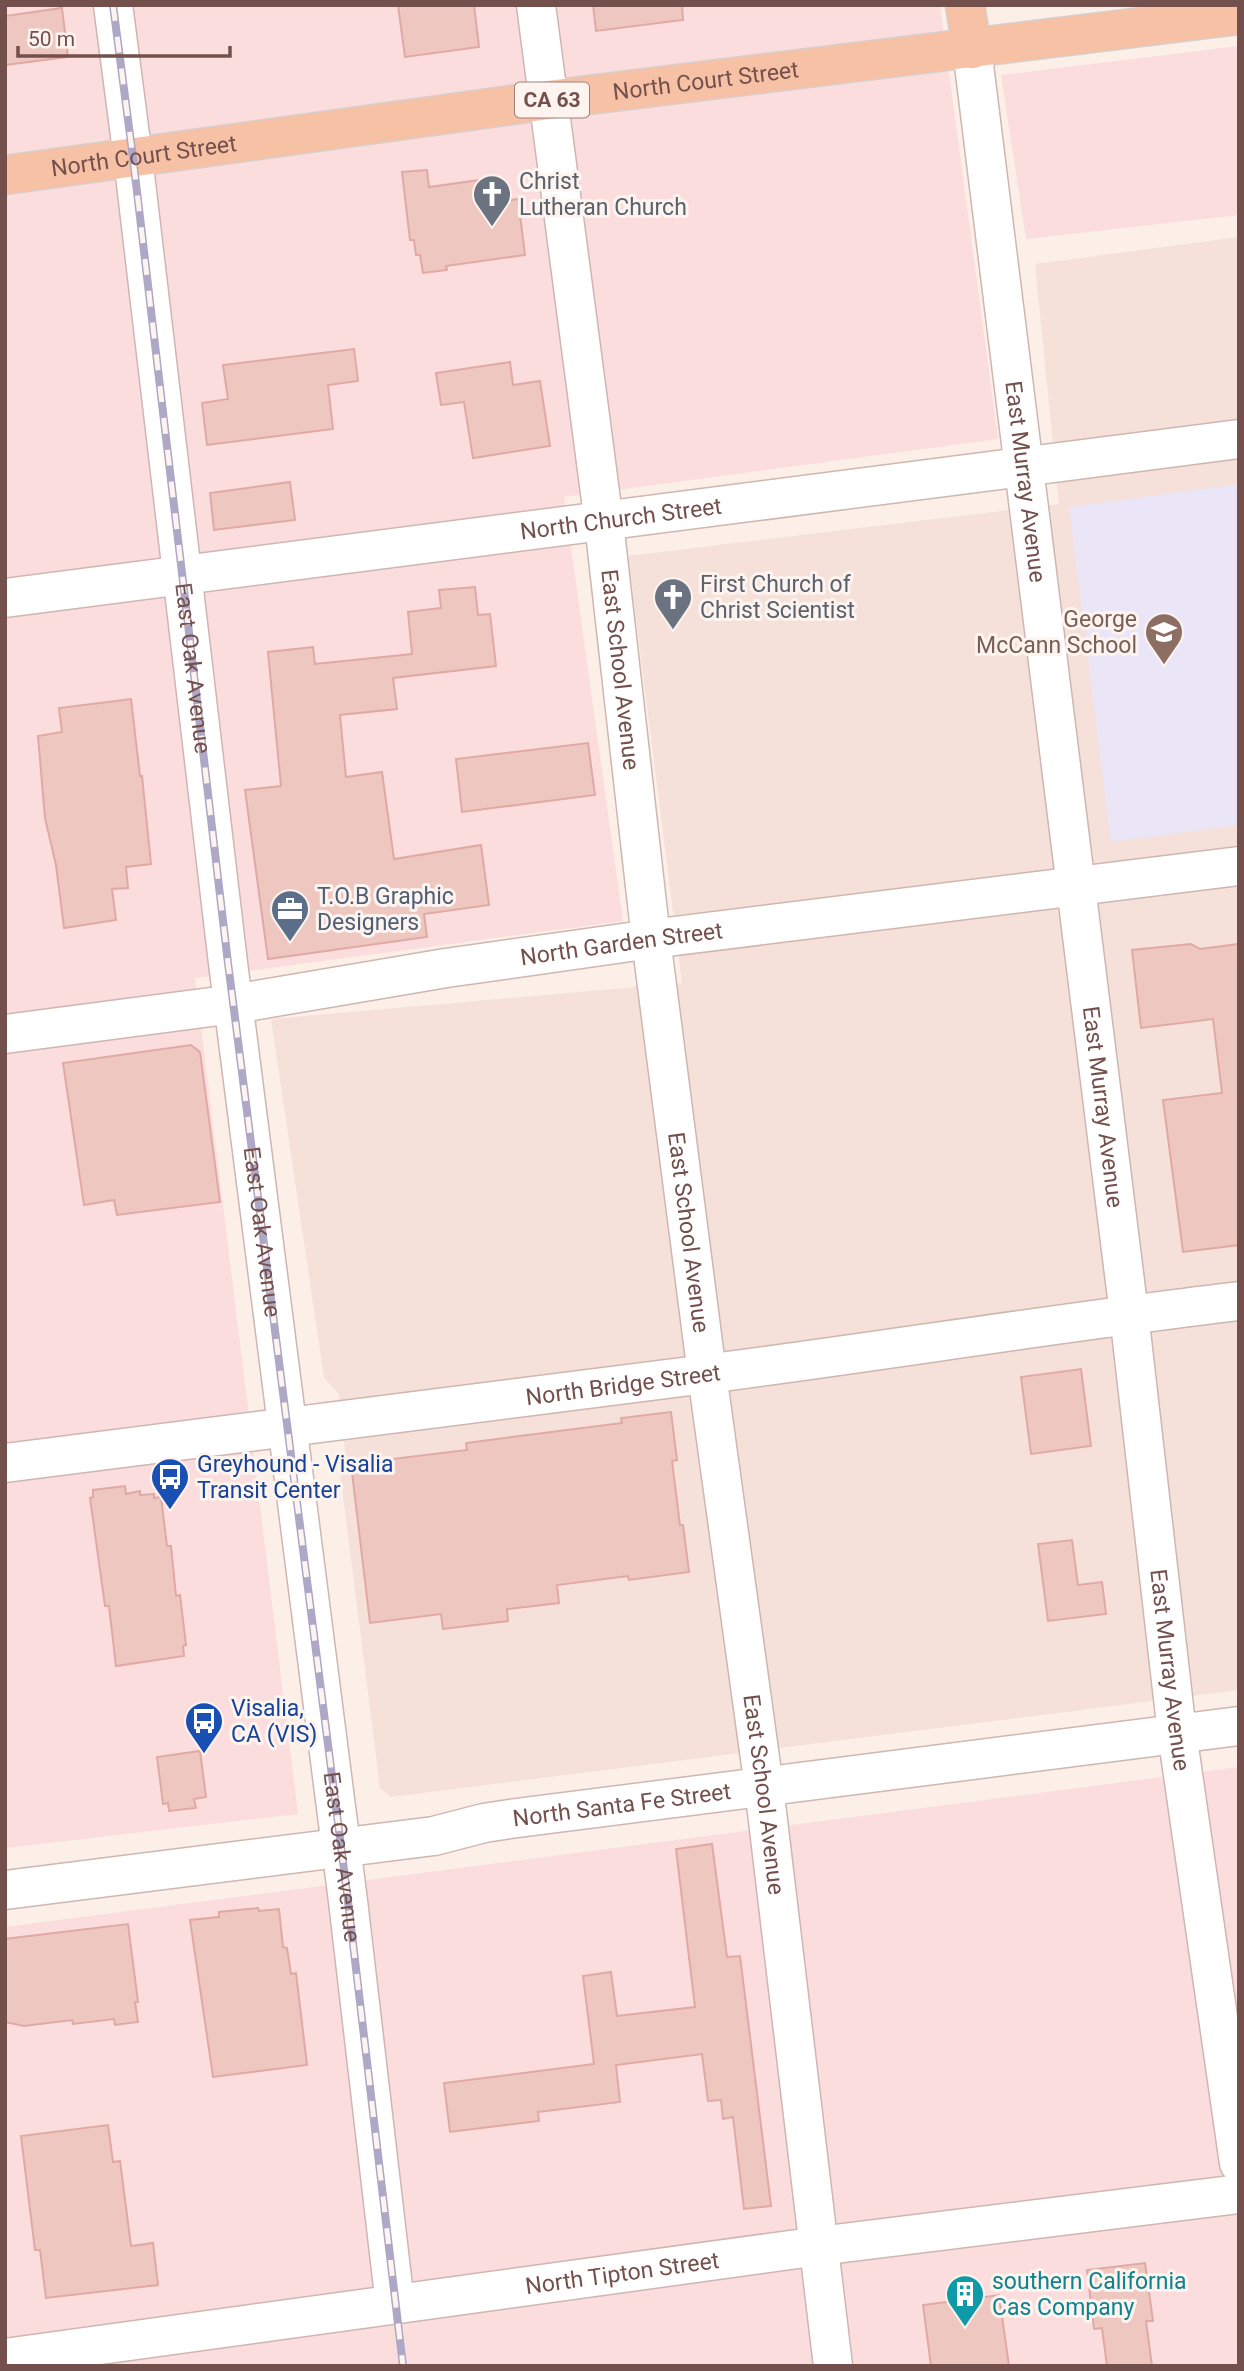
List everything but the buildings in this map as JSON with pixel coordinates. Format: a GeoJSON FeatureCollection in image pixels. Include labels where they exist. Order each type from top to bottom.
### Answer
{"type":"FeatureCollection","features":[{"type":"Feature","properties":{"kind":"main road"},"geometry":{"type":"LineString","coordinates":[[965,5],[972,49]]}},
{"type":"Feature","properties":{"kind":"main road","name":"North Court Street"},"geometry":{"type":"LineString","coordinates":[[5,175],[548,100],[1239,15]]}},
{"type":"Feature","properties":{"kind":"street","name":"East Oak Avenue"},"geometry":{"type":"LineString","coordinates":[[113,5],[396,2304]]}},
{"type":"Feature","properties":{"kind":"street","name":"East School Avenue"},"geometry":{"type":"LineString","coordinates":[[536,5],[604,523],[651,939],[764,1787],[833,2366]]}},
{"type":"Feature","properties":{"kind":"street","name":"East Murray Avenue"},"geometry":{"type":"LineString","coordinates":[[972,49],[1129,1314],[1177,1733],[1239,2163]]}},
{"type":"Feature","properties":{"kind":"street","name":"North Church Street"},"geometry":{"type":"LineString","coordinates":[[5,598],[604,523],[1023,465],[1239,439]]}},
{"type":"Feature","properties":{"kind":"street","name":"North Garden Street"},"geometry":{"type":"LineString","coordinates":[[5,1034],[234,1004],[446,968],[651,939],[1239,866]]}},
{"type":"Feature","properties":{"kind":"street","name":"North Bridge Street"},"geometry":{"type":"LineString","coordinates":[[5,1463],[286,1425],[707,1374],[1239,1301]]}},
{"type":"Feature","properties":{"kind":"street","name":"North Santa Fe Street"},"geometry":{"type":"LineString","coordinates":[[5,1890],[434,1836],[497,1821],[1239,1726]]}},
{"type":"Feature","properties":{"kind":"street","name":"North Tipton Street"},"geometry":{"type":"LineString","coordinates":[[5,2358],[819,2246],[1239,2194]]}},
{"type":"Feature","properties":{"kind":"shaded area"},"geometry":{"type":"Polygon","coordinates":[[[5,5],[940,5],[998,439],[564,497],[623,921],[195,978],[298,1814],[5,1848],[5,5]]]}},
{"type":"Feature","properties":{"kind":"shaded area"},"geometry":{"type":"Polygon","coordinates":[[[1239,46],[1239,215],[1026,239],[1001,75],[1239,46]]]}},
{"type":"Feature","properties":{"kind":"shaded area"},"geometry":{"type":"Polygon","coordinates":[[[1239,237],[1239,1690],[391,1797],[380,1788],[339,1464],[345,1452],[339,1394],[324,1378],[271,1019],[682,983],[628,556],[1059,504],[1035,264],[1239,237]]]}},
{"type":"Feature","properties":{"kind":"shaded area","name":"George McCann School"},"geometry":{"type":"Polygon","coordinates":[[[1239,484],[1239,825],[1111,842],[1069,507],[1239,484]]]}},
{"type":"Feature","properties":{"kind":"shaded area"},"geometry":{"type":"Polygon","coordinates":[[[1239,1767],[1239,2366],[5,2366],[5,1927],[1239,1767]]]}},
{"type":"Feature","properties":{"kind":"railway"},"geometry":{"type":"LineString","coordinates":[[113,5],[228,963],[348,1901],[403,2366]]}},
{"type":"Feature","properties":{"kind":"place","name":"Christ Lutheran Church"},"geometry":{"type":"Point","coordinates":[492,228]}},
{"type":"Feature","properties":{"kind":"place","name":"First Church of Christ Scientist"},"geometry":{"type":"Point","coordinates":[673,631]}},
{"type":"Feature","properties":{"kind":"place","name":"George McCann School"},"geometry":{"type":"Point","coordinates":[1164,666]}},
{"type":"Feature","properties":{"kind":"place","name":"T.O.B Graphic Designers"},"geometry":{"type":"Point","coordinates":[290,943]}},
{"type":"Feature","properties":{"kind":"place","name":"Greyhound - Visalia Transit Center"},"geometry":{"type":"Point","coordinates":[170,1511]}},
{"type":"Feature","properties":{"kind":"place","name":"Visalia, CA (VIS)"},"geometry":{"type":"Point","coordinates":[204,1755]}},
{"type":"Feature","properties":{"kind":"place","name":"southern California Cas Company"},"geometry":{"type":"Point","coordinates":[965,2328]}}]}
